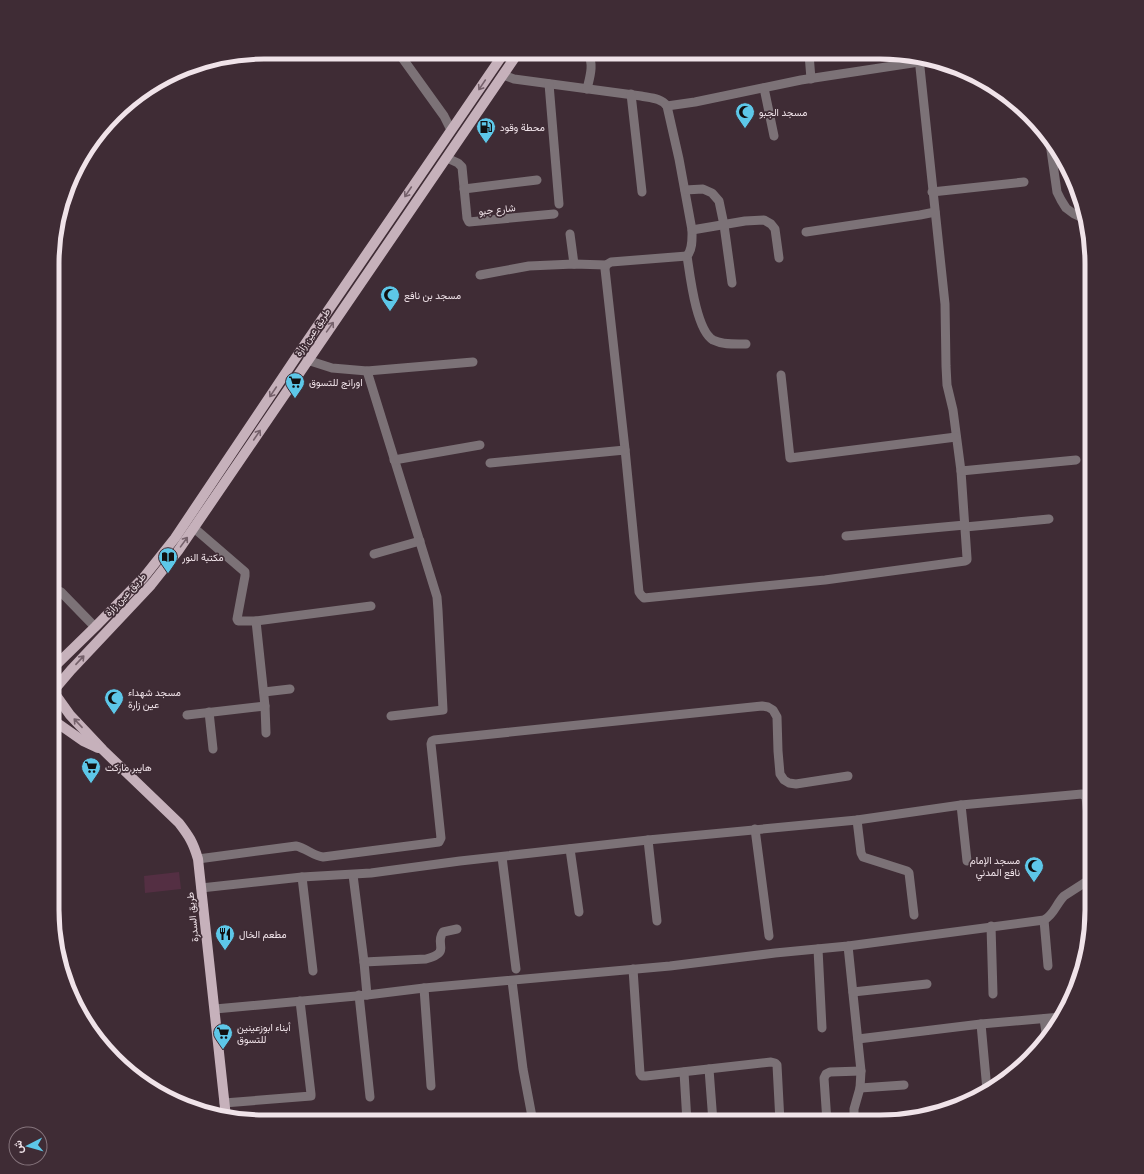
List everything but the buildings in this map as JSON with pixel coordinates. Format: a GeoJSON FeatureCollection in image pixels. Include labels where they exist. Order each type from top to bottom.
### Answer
{"type":"FeatureCollection","features":[{"type":"Feature","properties":{"kind":"main road","name":"طريق عين زارة"},"geometry":{"type":"LineString","coordinates":[[59,662],[144,577],[175,538],[500,59]]}},
{"type":"Feature","properties":{"kind":"main road","name":"طريق عين زارة"},"geometry":{"type":"LineString","coordinates":[[59,686],[66,675],[150,585],[194,528],[307,360],[514,59]]}},
{"type":"Feature","properties":{"kind":"main road"},"geometry":{"type":"LineString","coordinates":[[59,674],[62,676],[66,675]]}},
{"type":"Feature","properties":{"kind":"main road","name":"طريق السدرة"},"geometry":{"type":"LineString","coordinates":[[59,700],[70,715],[103,750],[179,822],[192,841],[198,859],[225,1111]]}},
{"type":"Feature","properties":{"kind":"main road"},"geometry":{"type":"LineString","coordinates":[[59,726],[83,741],[103,750]]}},
{"type":"Feature","properties":{"kind":"street"},"geometry":{"type":"LineString","coordinates":[[403,59],[442,112],[451,130]]}},
{"type":"Feature","properties":{"kind":"street"},"geometry":{"type":"LineString","coordinates":[[587,89],[592,59]]}},
{"type":"Feature","properties":{"kind":"street"},"geometry":{"type":"LineString","coordinates":[[809,59],[811,79]]}},
{"type":"Feature","properties":{"kind":"street"},"geometry":{"type":"LineString","coordinates":[[667,106],[910,62]]}},
{"type":"Feature","properties":{"kind":"street"},"geometry":{"type":"LineString","coordinates":[[606,264],[605,269],[626,450],[639,592],[641,596],[644,598],[825,580],[967,560],[960,470],[947,385],[945,304],[919,63]]}},
{"type":"Feature","properties":{"kind":"street"},"geometry":{"type":"LineString","coordinates":[[503,75],[514,79],[631,94],[662,100],[667,106],[680,159],[692,230],[692,241],[689,254],[687,256],[693,297],[700,318],[708,336],[712,340],[729,344],[746,344]]}},
{"type":"Feature","properties":{"kind":"street"},"geometry":{"type":"LineString","coordinates":[[549,84],[559,204]]}},
{"type":"Feature","properties":{"kind":"street"},"geometry":{"type":"LineString","coordinates":[[764,88],[774,136]]}},
{"type":"Feature","properties":{"kind":"street"},"geometry":{"type":"LineString","coordinates":[[631,94],[642,192]]}},
{"type":"Feature","properties":{"kind":"street"},"geometry":{"type":"LineString","coordinates":[[442,112],[451,115],[461,115]]}},
{"type":"Feature","properties":{"kind":"street"},"geometry":{"type":"LineString","coordinates":[[1051,152],[1057,192],[1066,208],[1079,216]]}},
{"type":"Feature","properties":{"kind":"street","name":"شارع جبو"},"geometry":{"type":"LineString","coordinates":[[447,158],[461,166],[467,218],[470,222],[554,214]]}},
{"type":"Feature","properties":{"kind":"street"},"geometry":{"type":"LineString","coordinates":[[464,189],[536,180]]}},
{"type":"Feature","properties":{"kind":"street"},"geometry":{"type":"LineString","coordinates":[[932,192],[1024,182]]}},
{"type":"Feature","properties":{"kind":"street"},"geometry":{"type":"LineString","coordinates":[[685,190],[703,189],[712,193],[719,200],[732,283]]}},
{"type":"Feature","properties":{"kind":"street"},"geometry":{"type":"LineString","coordinates":[[806,232],[935,212]]}},
{"type":"Feature","properties":{"kind":"street"},"geometry":{"type":"LineString","coordinates":[[692,230],[764,220],[771,224],[775,229],[779,258]]}},
{"type":"Feature","properties":{"kind":"street"},"geometry":{"type":"LineString","coordinates":[[570,234],[574,264]]}},
{"type":"Feature","properties":{"kind":"street"},"geometry":{"type":"LineString","coordinates":[[480,275],[529,266],[606,264],[611,262],[687,256]]}},
{"type":"Feature","properties":{"kind":"street"},"geometry":{"type":"LineString","coordinates":[[307,360],[332,368],[367,371],[473,362]]}},
{"type":"Feature","properties":{"kind":"street"},"geometry":{"type":"LineString","coordinates":[[367,371],[437,596],[444,709],[442,711],[391,716]]}},
{"type":"Feature","properties":{"kind":"street"},"geometry":{"type":"LineString","coordinates":[[781,376],[790,458],[956,437]]}},
{"type":"Feature","properties":{"kind":"street"},"geometry":{"type":"LineString","coordinates":[[394,460],[480,445]]}},
{"type":"Feature","properties":{"kind":"street"},"geometry":{"type":"LineString","coordinates":[[490,463],[626,450]]}},
{"type":"Feature","properties":{"kind":"street"},"geometry":{"type":"LineString","coordinates":[[960,470],[1076,460]]}},
{"type":"Feature","properties":{"kind":"street"},"geometry":{"type":"LineString","coordinates":[[846,536],[1049,519]]}},
{"type":"Feature","properties":{"kind":"street"},"geometry":{"type":"LineString","coordinates":[[194,528],[245,572],[237,619],[238,621],[256,621],[371,606]]}},
{"type":"Feature","properties":{"kind":"street"},"geometry":{"type":"LineString","coordinates":[[374,554],[420,542]]}},
{"type":"Feature","properties":{"kind":"street"},"geometry":{"type":"LineString","coordinates":[[59,591],[95,627]]}},
{"type":"Feature","properties":{"kind":"street"},"geometry":{"type":"LineString","coordinates":[[256,621],[264,692],[266,733]]}},
{"type":"Feature","properties":{"kind":"street"},"geometry":{"type":"LineString","coordinates":[[264,692],[290,689]]}},
{"type":"Feature","properties":{"kind":"street"},"geometry":{"type":"LineString","coordinates":[[187,715],[265,706]]}},
{"type":"Feature","properties":{"kind":"street"},"geometry":{"type":"LineString","coordinates":[[198,859],[296,846],[302,847],[318,856],[323,857],[439,842],[441,838],[431,744],[434,740],[762,706],[773,710],[778,717],[780,774],[784,780],[789,783],[796,784],[848,776]]}},
{"type":"Feature","properties":{"kind":"street"},"geometry":{"type":"LineString","coordinates":[[209,712],[213,749]]}},
{"type":"Feature","properties":{"kind":"street"},"geometry":{"type":"LineString","coordinates":[[201,888],[302,877],[353,875],[502,856],[648,840],[857,820],[960,805],[1082,794],[1085,796]]}},
{"type":"Feature","properties":{"kind":"street"},"geometry":{"type":"LineString","coordinates":[[960,805],[967,861]]}},
{"type":"Feature","properties":{"kind":"street"},"geometry":{"type":"LineString","coordinates":[[857,820],[861,853],[863,857],[910,873],[914,915]]}},
{"type":"Feature","properties":{"kind":"street"},"geometry":{"type":"LineString","coordinates":[[755,829],[769,936]]}},
{"type":"Feature","properties":{"kind":"street"},"geometry":{"type":"LineString","coordinates":[[648,840],[657,921]]}},
{"type":"Feature","properties":{"kind":"street"},"geometry":{"type":"LineString","coordinates":[[570,849],[579,912]]}},
{"type":"Feature","properties":{"kind":"street"},"geometry":{"type":"LineString","coordinates":[[502,856],[516,969]]}},
{"type":"Feature","properties":{"kind":"street"},"geometry":{"type":"LineString","coordinates":[[353,875],[364,962],[363,995],[370,1097]]}},
{"type":"Feature","properties":{"kind":"street"},"geometry":{"type":"LineString","coordinates":[[302,877],[313,971]]}},
{"type":"Feature","properties":{"kind":"street"},"geometry":{"type":"LineString","coordinates":[[214,1009],[670,966],[752,955],[848,946],[1044,920],[1049,917],[1064,896],[1085,882]]}},
{"type":"Feature","properties":{"kind":"street"},"geometry":{"type":"LineString","coordinates":[[1044,920],[1048,966]]}},
{"type":"Feature","properties":{"kind":"street"},"geometry":{"type":"LineString","coordinates":[[990,926],[993,994]]}},
{"type":"Feature","properties":{"kind":"street"},"geometry":{"type":"LineString","coordinates":[[364,962],[426,959],[435,956],[439,954],[441,950],[441,935],[443,932],[457,929]]}},
{"type":"Feature","properties":{"kind":"street"},"geometry":{"type":"LineString","coordinates":[[848,946],[861,1071],[860,1088],[854,1109],[854,1115]]}},
{"type":"Feature","properties":{"kind":"street"},"geometry":{"type":"LineString","coordinates":[[818,948],[822,1028]]}},
{"type":"Feature","properties":{"kind":"street"},"geometry":{"type":"LineString","coordinates":[[633,969],[640,1073],[642,1076],[771,1062],[775,1063],[777,1066],[780,1115]]}},
{"type":"Feature","properties":{"kind":"street"},"geometry":{"type":"LineString","coordinates":[[512,981],[523,1069],[532,1115]]}},
{"type":"Feature","properties":{"kind":"street"},"geometry":{"type":"LineString","coordinates":[[853,992],[928,984]]}},
{"type":"Feature","properties":{"kind":"street"},"geometry":{"type":"LineString","coordinates":[[424,988],[431,1086]]}},
{"type":"Feature","properties":{"kind":"street"},"geometry":{"type":"LineString","coordinates":[[224,1103],[310,1096],[311,1094],[300,1001]]}},
{"type":"Feature","properties":{"kind":"street"},"geometry":{"type":"LineString","coordinates":[[858,1038],[981,1024],[1054,1018]]}},
{"type":"Feature","properties":{"kind":"street"},"geometry":{"type":"LineString","coordinates":[[1044,1019],[1045,1031]]}},
{"type":"Feature","properties":{"kind":"street"},"geometry":{"type":"LineString","coordinates":[[981,1024],[987,1085]]}},
{"type":"Feature","properties":{"kind":"street"},"geometry":{"type":"LineString","coordinates":[[709,1069],[712,1115]]}},
{"type":"Feature","properties":{"kind":"street"},"geometry":{"type":"LineString","coordinates":[[827,1115],[824,1078],[826,1074],[830,1072],[861,1071]]}},
{"type":"Feature","properties":{"kind":"street"},"geometry":{"type":"LineString","coordinates":[[684,1072],[687,1115]]}},
{"type":"Feature","properties":{"kind":"street"},"geometry":{"type":"LineString","coordinates":[[860,1088],[904,1085]]}},
{"type":"Feature","properties":{"kind":"shaded area"},"geometry":{"type":"Polygon","coordinates":[[[179,872],[181,889],[145,893],[144,876],[179,872]]]}},
{"type":"Feature","properties":{"kind":"place","name":"مسجد الجبو"},"geometry":{"type":"Point","coordinates":[745,129]}},
{"type":"Feature","properties":{"kind":"place","name":"محطة وقود"},"geometry":{"type":"Point","coordinates":[486,144]}},
{"type":"Feature","properties":{"kind":"place","name":"مسجد بن نافع"},"geometry":{"type":"Point","coordinates":[390,312]}},
{"type":"Feature","properties":{"kind":"place","name":"اورانج للتسوق"},"geometry":{"type":"Point","coordinates":[295,399]}},
{"type":"Feature","properties":{"kind":"place","name":"مكتبة النور"},"geometry":{"type":"Point","coordinates":[168,574]}},
{"type":"Feature","properties":{"kind":"place","name":"مسجد شهداء عين زارة"},"geometry":{"type":"Point","coordinates":[114,715]}},
{"type":"Feature","properties":{"kind":"place","name":"هايبر ماركت"},"geometry":{"type":"Point","coordinates":[91,784]}},
{"type":"Feature","properties":{"kind":"place","name":"مسجد الإمام نافع المدني"},"geometry":{"type":"Point","coordinates":[1034,883]}},
{"type":"Feature","properties":{"kind":"place","name":"مطعم الخال"},"geometry":{"type":"Point","coordinates":[225,951]}},
{"type":"Feature","properties":{"kind":"place","name":"أبناء ابوزعينين للتسوق"},"geometry":{"type":"Point","coordinates":[223,1050]}}]}
